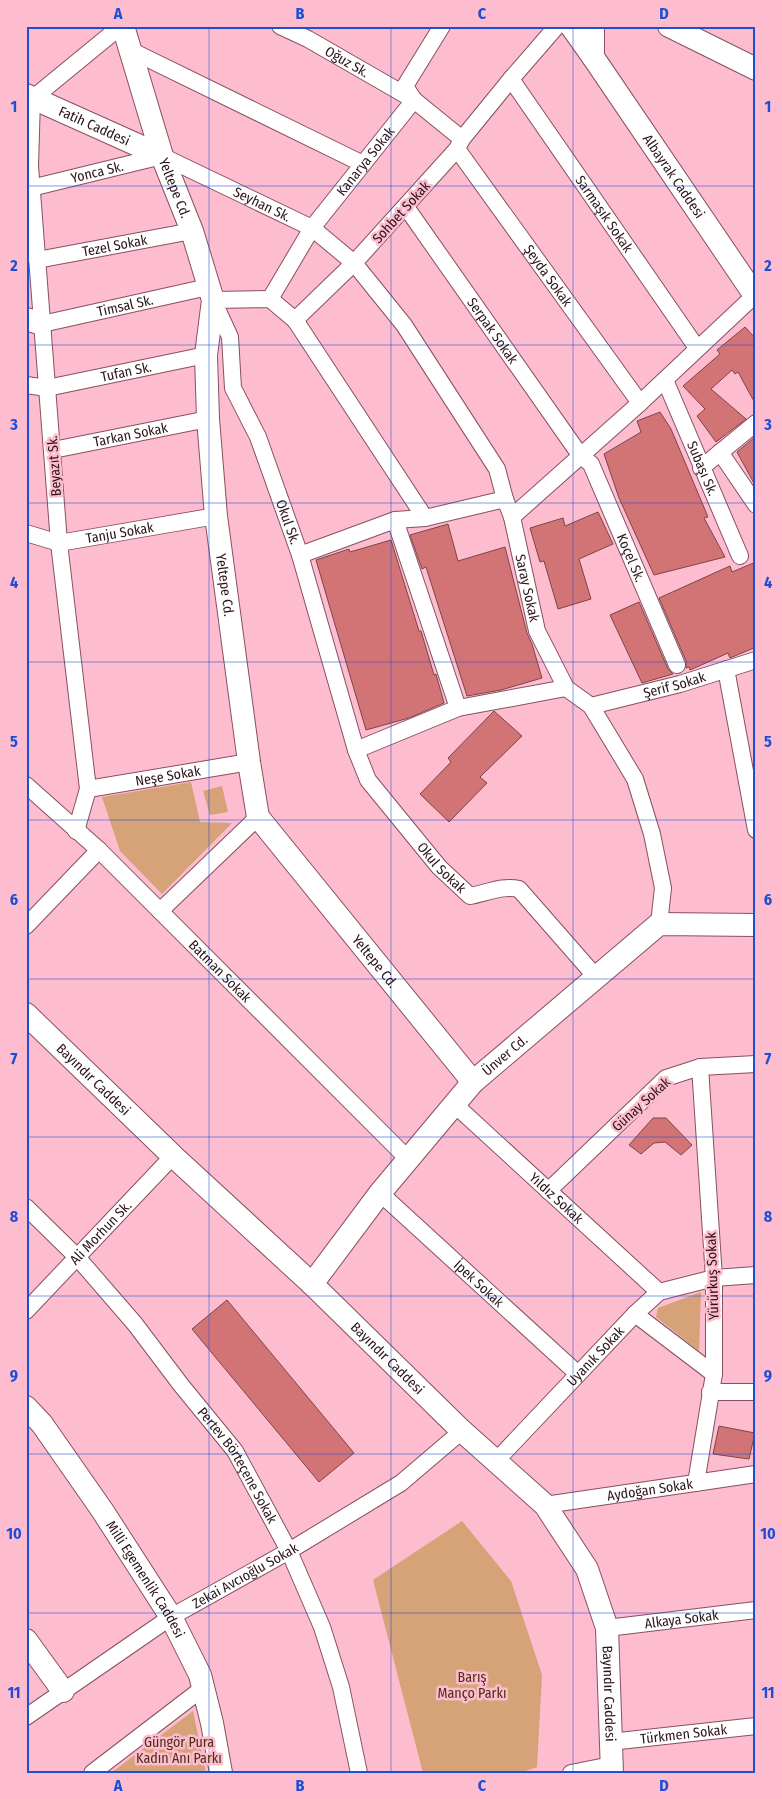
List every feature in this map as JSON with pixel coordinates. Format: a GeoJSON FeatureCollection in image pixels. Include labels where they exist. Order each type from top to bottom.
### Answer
{"type":"FeatureCollection","features":[{"type":"Feature","properties":{"kind":"street","name":"Yeltepe Cd."},"geometry":{"type":"LineString","coordinates":[[122,26],[162,156],[192,231],[210,294],[206,355],[208,419],[216,516],[258,817],[473,1082]]}},
{"type":"Feature","properties":{"kind":"street"},"geometry":{"type":"LineString","coordinates":[[29,97],[122,26]]}},
{"type":"Feature","properties":{"kind":"street","name":"Oğuz Sk."},"geometry":{"type":"LineString","coordinates":[[280,26],[311,32],[414,100],[460,144]]}},
{"type":"Feature","properties":{"kind":"street"},"geometry":{"type":"LineString","coordinates":[[414,100],[405,86],[442,26]]}},
{"type":"Feature","properties":{"kind":"street","name":"Sohbet Sokak"},"geometry":{"type":"LineString","coordinates":[[295,320],[354,264],[406,207],[460,144],[511,79],[558,26]]}},
{"type":"Feature","properties":{"kind":"street","name":"Albayrak Caddesi"},"geometry":{"type":"LineString","coordinates":[[570,26],[755,296]]}},
{"type":"Feature","properties":{"kind":"street"},"geometry":{"type":"LineString","coordinates":[[593,26],[593,57]]}},
{"type":"Feature","properties":{"kind":"street"},"geometry":{"type":"LineString","coordinates":[[669,26],[756,69]]}},
{"type":"Feature","properties":{"kind":"street"},"geometry":{"type":"LineString","coordinates":[[693,26],[731,56]]}},
{"type":"Feature","properties":{"kind":"street"},"geometry":{"type":"LineString","coordinates":[[128,49],[363,164]]}},
{"type":"Feature","properties":{"kind":"street","name":"Sarmaşık Sokak"},"geometry":{"type":"LineString","coordinates":[[511,79],[697,348]]}},
{"type":"Feature","properties":{"kind":"street","name":"Fatih Caddesi"},"geometry":{"type":"LineString","coordinates":[[29,97],[162,156]]}},
{"type":"Feature","properties":{"kind":"street","name":"Beyazıt Sk."},"geometry":{"type":"LineString","coordinates":[[29,97],[29,177],[37,260],[34,321],[47,388],[59,543],[88,789],[76,831]]}},
{"type":"Feature","properties":{"kind":"street","name":"Kanarya Sokak"},"geometry":{"type":"LineString","coordinates":[[270,299],[312,228],[414,100]]}},
{"type":"Feature","properties":{"kind":"street","name":"Şeyda Sokak"},"geometry":{"type":"LineString","coordinates":[[460,144],[640,403]]}},
{"type":"Feature","properties":{"kind":"street","name":"Yonca Sk."},"geometry":{"type":"LineString","coordinates":[[29,177],[162,156]]}},
{"type":"Feature","properties":{"kind":"street","name":"Seyhan Sk."},"geometry":{"type":"LineString","coordinates":[[162,156],[312,228],[354,264]]}},
{"type":"Feature","properties":{"kind":"street","name":"Serpak Sokak"},"geometry":{"type":"LineString","coordinates":[[406,207],[580,455]]}},
{"type":"Feature","properties":{"kind":"street","name":"Tezel Sokak"},"geometry":{"type":"LineString","coordinates":[[37,260],[192,231]]}},
{"type":"Feature","properties":{"kind":"street","name":"Saray Sokak"},"geometry":{"type":"LineString","coordinates":[[354,264],[404,325],[497,470],[512,517],[537,631],[566,688],[592,706],[635,779],[652,834],[663,888],[659,924]]}},
{"type":"Feature","properties":{"kind":"street"},"geometry":{"type":"LineString","coordinates":[[210,294],[270,299],[295,320],[425,518]]}},
{"type":"Feature","properties":{"kind":"street","name":"Timsal Sk."},"geometry":{"type":"LineString","coordinates":[[34,321],[210,294]]}},
{"type":"Feature","properties":{"kind":"street","name":"Okul Sk."},"geometry":{"type":"LineString","coordinates":[[210,294],[230,337],[233,388],[258,437],[300,555],[356,750]]}},
{"type":"Feature","properties":{"kind":"street"},"geometry":{"type":"LineString","coordinates":[[512,517],[640,403],[755,296]]}},
{"type":"Feature","properties":{"kind":"street","name":"Tufan Sk."},"geometry":{"type":"LineString","coordinates":[[27,389],[47,388],[206,355]]}},
{"type":"Feature","properties":{"kind":"street","name":"Subaşı Sk."},"geometry":{"type":"LineString","coordinates":[[665,380],[740,556]]}},
{"type":"Feature","properties":{"kind":"street","name":"Tarkan Sokak"},"geometry":{"type":"LineString","coordinates":[[53,450],[208,419]]}},
{"type":"Feature","properties":{"kind":"street"},"geometry":{"type":"LineString","coordinates":[[701,468],[756,423]]}},
{"type":"Feature","properties":{"kind":"street"},"geometry":{"type":"LineString","coordinates":[[720,452],[756,505]]}},
{"type":"Feature","properties":{"kind":"street","name":"Koçel Sk."},"geometry":{"type":"LineString","coordinates":[[580,455],[591,464],[677,665]]}},
{"type":"Feature","properties":{"kind":"street"},"geometry":{"type":"LineString","coordinates":[[300,555],[394,520],[425,518],[505,499]]}},
{"type":"Feature","properties":{"kind":"street","name":"Tanju Sokak"},"geometry":{"type":"LineString","coordinates":[[26,533],[59,543],[216,516]]}},
{"type":"Feature","properties":{"kind":"street"},"geometry":{"type":"LineString","coordinates":[[394,520],[458,708]]}},
{"type":"Feature","properties":{"kind":"street","name":"Şerif Sokak"},"geometry":{"type":"LineString","coordinates":[[592,706],[680,684],[756,660]]}},
{"type":"Feature","properties":{"kind":"street"},"geometry":{"type":"LineString","coordinates":[[726,669],[756,830]]}},
{"type":"Feature","properties":{"kind":"street"},"geometry":{"type":"LineString","coordinates":[[356,750],[458,708],[566,688]]}},
{"type":"Feature","properties":{"kind":"street","name":"Okul Sokak"},"geometry":{"type":"LineString","coordinates":[[356,750],[368,780],[439,867],[470,896],[509,886],[519,889],[596,977]]}},
{"type":"Feature","properties":{"kind":"street","name":"Neşe Sokak"},"geometry":{"type":"LineString","coordinates":[[88,789],[249,762]]}},
{"type":"Feature","properties":{"kind":"street","name":"Batman Sokak"},"geometry":{"type":"LineString","coordinates":[[26,785],[98,850],[160,910],[410,1160]]}},
{"type":"Feature","properties":{"kind":"street"},"geometry":{"type":"LineString","coordinates":[[160,910],[258,817]]}},
{"type":"Feature","properties":{"kind":"street"},"geometry":{"type":"LineString","coordinates":[[26,926],[98,850]]}},
{"type":"Feature","properties":{"kind":"street"},"geometry":{"type":"LineString","coordinates":[[659,924],[756,925]]}},
{"type":"Feature","properties":{"kind":"street","name":"Ünver Cd."},"geometry":{"type":"LineString","coordinates":[[312,1284],[380,1193],[410,1160],[473,1082],[659,924]]}},
{"type":"Feature","properties":{"kind":"street","name":"Bayındır Caddesi"},"geometry":{"type":"LineString","coordinates":[[26,1014],[173,1156],[312,1284],[462,1431],[545,1505],[587,1569],[607,1628],[612,1769]]}},
{"type":"Feature","properties":{"kind":"street","name":"Günay Sokak"},"geometry":{"type":"LineString","coordinates":[[548,1191],[666,1078],[700,1067],[756,1064]]}},
{"type":"Feature","properties":{"kind":"street","name":"Yürürkuş Sokak"},"geometry":{"type":"LineString","coordinates":[[696,1483],[714,1374],[714,1278],[700,1067]]}},
{"type":"Feature","properties":{"kind":"street","name":"Yıldız Sokak"},"geometry":{"type":"LineString","coordinates":[[454,1104],[659,1292]]}},
{"type":"Feature","properties":{"kind":"street","name":"Ali Morhun Sk."},"geometry":{"type":"LineString","coordinates":[[26,1311],[173,1156]]}},
{"type":"Feature","properties":{"kind":"street","name":"İpek Sokak"},"geometry":{"type":"LineString","coordinates":[[380,1193],[578,1374]]}},
{"type":"Feature","properties":{"kind":"street","name":"Pertev Börteçene Sokak"},"geometry":{"type":"LineString","coordinates":[[26,1207],[78,1257],[135,1324],[181,1385],[235,1451],[289,1551],[322,1627],[341,1687],[359,1773]]}},
{"type":"Feature","properties":{"kind":"street","name":"Uyanık Sokak"},"geometry":{"type":"LineString","coordinates":[[496,1462],[635,1314],[659,1292],[714,1278],[756,1275]]}},
{"type":"Feature","properties":{"kind":"street"},"geometry":{"type":"LineString","coordinates":[[635,1314],[714,1374]]}},
{"type":"Feature","properties":{"kind":"street"},"geometry":{"type":"LineString","coordinates":[[710,1392],[756,1392]]}},
{"type":"Feature","properties":{"kind":"street","name":"Milli Egemenlik Caddesi"},"geometry":{"type":"LineString","coordinates":[[26,1407],[42,1424],[102,1510],[171,1617],[200,1675],[212,1723],[221,1773]]}},
{"type":"Feature","properties":{"kind":"street","name":"Zekai Avcıoğlu Sokak"},"geometry":{"type":"LineString","coordinates":[[26,1718],[171,1617],[289,1551],[401,1483],[462,1431]]}},
{"type":"Feature","properties":{"kind":"street","name":"Aydoğan Sokak"},"geometry":{"type":"LineString","coordinates":[[545,1505],[756,1474]]}},
{"type":"Feature","properties":{"kind":"street","name":"Alkaya Sokak"},"geometry":{"type":"LineString","coordinates":[[607,1628],[756,1610]]}},
{"type":"Feature","properties":{"kind":"street"},"geometry":{"type":"LineString","coordinates":[[26,1640],[63,1691]]}},
{"type":"Feature","properties":{"kind":"street"},"geometry":{"type":"LineString","coordinates":[[92,1773],[203,1688]]}},
{"type":"Feature","properties":{"kind":"street","name":"Türkmen Sokak"},"geometry":{"type":"LineString","coordinates":[[610,1742],[756,1726]]}},
{"type":"Feature","properties":{"kind":"street"},"geometry":{"type":"LineString","coordinates":[[571,1773],[612,1769]]}},
{"type":"Feature","properties":{"kind":"green space"},"geometry":{"type":"Polygon","coordinates":[[[191,782],[200,822],[232,823],[162,894],[120,851],[102,797],[191,782]]]}},
{"type":"Feature","properties":{"kind":"green space"},"geometry":{"type":"Polygon","coordinates":[[[222,786],[228,812],[210,815],[203,791],[222,786]]]}},
{"type":"Feature","properties":{"kind":"green space"},"geometry":{"type":"Polygon","coordinates":[[[701,1292],[699,1351],[656,1317],[658,1308],[701,1292]]]}},
{"type":"Feature","properties":{"kind":"green space","name":"Barış Manço Parkı"},"geometry":{"type":"Polygon","coordinates":[[[462,1521],[511,1581],[542,1675],[537,1767],[520,1773],[423,1773],[373,1580],[462,1521]]]}},
{"type":"Feature","properties":{"kind":"green space","name":"Güngör Pura Kadın Anı Parkı"},"geometry":{"type":"Polygon","coordinates":[[[193,1711],[206,1773],[111,1773],[193,1711]]]}},
{"type":"Feature","properties":{"kind":"building"},"geometry":{"type":"Polygon","coordinates":[[[745,327],[756,339],[756,405],[738,372],[735,374],[732,370],[711,389],[746,419],[716,442],[697,416],[705,409],[683,386],[720,354],[717,350],[745,327]]]}},
{"type":"Feature","properties":{"kind":"building"},"geometry":{"type":"Polygon","coordinates":[[[660,412],[671,429],[708,517],[704,518],[725,557],[654,575],[619,498],[604,454],[641,432],[637,421],[660,412]]]}},
{"type":"Feature","properties":{"kind":"building"},"geometry":{"type":"Polygon","coordinates":[[[756,436],[756,487],[737,452],[756,436]]]}},
{"type":"Feature","properties":{"kind":"building"},"geometry":{"type":"Polygon","coordinates":[[[598,512],[613,544],[579,559],[591,599],[558,609],[544,561],[540,562],[530,528],[563,518],[565,526],[598,512]]]}},
{"type":"Feature","properties":{"kind":"building"},"geometry":{"type":"Polygon","coordinates":[[[448,524],[458,561],[505,547],[527,633],[542,678],[501,690],[467,696],[426,567],[422,569],[410,535],[448,524]]]}},
{"type":"Feature","properties":{"kind":"building"},"geometry":{"type":"Polygon","coordinates":[[[391,540],[419,631],[421,631],[434,675],[436,674],[444,703],[409,718],[366,730],[316,560],[349,549],[350,552],[391,540]]]}},
{"type":"Feature","properties":{"kind":"building"},"geometry":{"type":"Polygon","coordinates":[[[756,562],[756,647],[730,658],[728,653],[690,670],[689,667],[686,668],[686,661],[659,598],[730,566],[732,572],[756,562]]]}},
{"type":"Feature","properties":{"kind":"building"},"geometry":{"type":"Polygon","coordinates":[[[639,602],[668,669],[673,674],[642,683],[610,615],[639,602]]]}},
{"type":"Feature","properties":{"kind":"building"},"geometry":{"type":"Polygon","coordinates":[[[494,711],[522,736],[480,777],[487,783],[449,822],[420,794],[451,762],[448,758],[494,711]]]}},
{"type":"Feature","properties":{"kind":"building"},"geometry":{"type":"Polygon","coordinates":[[[653,1118],[666,1118],[692,1145],[681,1155],[665,1142],[654,1143],[641,1154],[629,1145],[653,1118]]]}},
{"type":"Feature","properties":{"kind":"building"},"geometry":{"type":"Polygon","coordinates":[[[227,1300],[354,1453],[319,1482],[192,1329],[227,1300]]]}},
{"type":"Feature","properties":{"kind":"building"},"geometry":{"type":"Polygon","coordinates":[[[719,1426],[755,1433],[749,1459],[713,1454],[719,1426]]]}}]}
